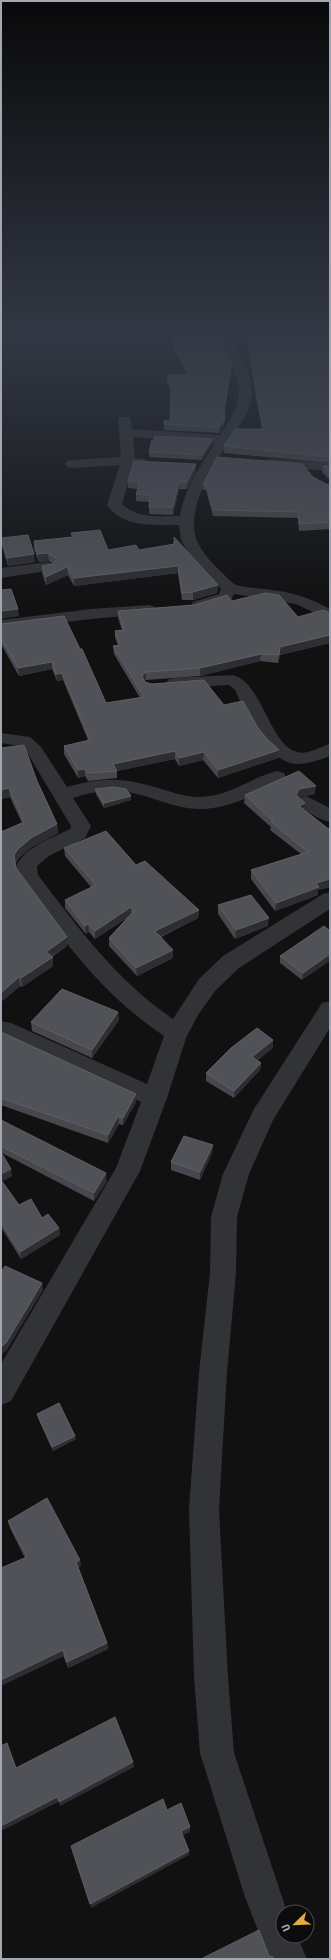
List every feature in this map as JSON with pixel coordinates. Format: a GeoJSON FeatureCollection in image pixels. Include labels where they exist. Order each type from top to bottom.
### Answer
{"type":"FeatureCollection","features":[{"type":"Feature","properties":{"kind":"street"},"geometry":{"type":"LineString","coordinates":[[229,589],[226,583],[195,553],[189,538],[187,520],[189,504],[205,463],[236,422]]}},
{"type":"Feature","properties":{"kind":"street"},"geometry":{"type":"LineString","coordinates":[[187,520],[145,521],[131,518],[120,512],[114,504],[128,461],[125,426],[143,435],[224,439]]}},
{"type":"Feature","properties":{"kind":"street"},"geometry":{"type":"LineString","coordinates":[[205,463],[229,459]]}},
{"type":"Feature","properties":{"kind":"street"},"geometry":{"type":"LineString","coordinates":[[72,464],[128,461],[150,463]]}},
{"type":"Feature","properties":{"kind":"street"},"geometry":{"type":"LineString","coordinates":[[260,462],[330,467]]}},
{"type":"Feature","properties":{"kind":"street"},"geometry":{"type":"LineString","coordinates":[[306,465],[318,479]]}},
{"type":"Feature","properties":{"kind":"street"},"geometry":{"type":"LineString","coordinates":[[1,573],[48,567]]}},
{"type":"Feature","properties":{"kind":"street"},"geometry":{"type":"LineString","coordinates":[[182,607],[194,606],[225,597],[229,589]]}},
{"type":"Feature","properties":{"kind":"street"},"geometry":{"type":"LineString","coordinates":[[229,589],[284,596],[301,600],[330,615]]}},
{"type":"Feature","properties":{"kind":"street"},"geometry":{"type":"LineString","coordinates":[[1,625],[84,615],[162,609]]}},
{"type":"Feature","properties":{"kind":"street"},"geometry":{"type":"LineString","coordinates":[[159,684],[233,680],[242,687],[274,743],[285,754],[292,758],[298,759],[330,750]]}},
{"type":"Feature","properties":{"kind":"street"},"geometry":{"type":"LineString","coordinates":[[1,738],[20,740],[29,744],[63,795],[81,826],[80,830],[35,857],[27,864],[26,870],[28,877],[79,945],[110,980],[145,1011],[177,1033]]}},
{"type":"Feature","properties":{"kind":"street"},"geometry":{"type":"LineString","coordinates":[[63,795],[84,788],[112,784],[138,788],[185,802],[207,803],[238,795],[277,777]]}},
{"type":"Feature","properties":{"kind":"street"},"geometry":{"type":"LineString","coordinates":[[306,802],[330,816]]}},
{"type":"Feature","properties":{"kind":"street"},"geometry":{"type":"LineString","coordinates":[[1,1391],[127,1171],[155,1098],[177,1033],[190,1009],[207,985],[231,962],[330,899]]}},
{"type":"Feature","properties":{"kind":"street"},"geometry":{"type":"LineString","coordinates":[[288,1959],[263,1897],[217,1753],[211,1677],[204,1509],[213,1372],[223,1273],[224,1217],[236,1174],[263,1116],[330,1009]]}},
{"type":"Feature","properties":{"kind":"street"},"geometry":{"type":"LineString","coordinates":[[3,1029],[155,1098]]}},
{"type":"Feature","properties":{"kind":"building"},"geometry":{"type":"Polygon","coordinates":[[[164,422],[222,422],[219,427],[164,424],[164,422]]]}},
{"type":"Feature","properties":{"kind":"building"},"geometry":{"type":"Polygon","coordinates":[[[262,422],[330,422],[330,457],[224,446],[235,429],[263,429],[262,422]]]}},
{"type":"Feature","properties":{"kind":"building"},"geometry":{"type":"Polygon","coordinates":[[[155,436],[213,439],[202,455],[149,452],[152,440],[154,440],[155,436]]]}},
{"type":"Feature","properties":{"kind":"building"},"geometry":{"type":"Polygon","coordinates":[[[217,457],[302,464],[313,477],[330,486],[330,522],[299,524],[298,512],[213,510],[206,484],[203,484],[217,457]]]}},
{"type":"Feature","properties":{"kind":"building"},"geometry":{"type":"Polygon","coordinates":[[[134,461],[196,464],[187,482],[179,482],[173,507],[149,507],[150,495],[136,494],[140,482],[128,481],[134,461]]]}},
{"type":"Feature","properties":{"kind":"building"},"geometry":{"type":"Polygon","coordinates":[[[323,466],[330,466],[330,473],[323,466]]]}},
{"type":"Feature","properties":{"kind":"building"},"geometry":{"type":"Polygon","coordinates":[[[100,530],[108,550],[136,545],[139,550],[175,544],[174,537],[218,585],[193,592],[182,593],[178,566],[74,578],[67,567],[46,577],[42,566],[53,564],[57,559],[48,553],[38,554],[34,541],[73,537],[71,533],[100,530]]]}},
{"type":"Feature","properties":{"kind":"building"},"geometry":{"type":"Polygon","coordinates":[[[28,535],[34,554],[7,558],[1,538],[28,535]]]}},
{"type":"Feature","properties":{"kind":"building"},"geometry":{"type":"Polygon","coordinates":[[[11,589],[18,609],[1,611],[1,590],[11,589]]]}},
{"type":"Feature","properties":{"kind":"building"},"geometry":{"type":"Polygon","coordinates":[[[266,593],[279,595],[298,617],[323,610],[330,613],[330,635],[280,647],[279,655],[261,654],[200,668],[146,672],[142,676],[145,682],[152,684],[204,680],[224,705],[243,701],[258,728],[279,750],[218,770],[204,752],[179,758],[175,751],[113,764],[117,771],[87,773],[85,769],[78,770],[64,746],[90,740],[62,673],[56,674],[52,662],[18,668],[1,638],[1,624],[64,616],[80,649],[82,649],[106,703],[144,697],[113,646],[120,645],[115,631],[124,630],[118,611],[194,605],[227,595],[232,601],[266,593]]]}},
{"type":"Feature","properties":{"kind":"building"},"geometry":{"type":"Polygon","coordinates":[[[24,745],[37,781],[57,824],[31,838],[18,849],[14,855],[16,868],[67,937],[46,952],[53,957],[21,978],[19,977],[1,993],[1,832],[24,822],[9,788],[1,790],[1,748],[24,745]]]}},
{"type":"Feature","properties":{"kind":"building"},"geometry":{"type":"Polygon","coordinates":[[[299,771],[316,786],[299,789],[296,795],[305,803],[299,806],[330,830],[330,879],[316,883],[319,887],[276,903],[251,870],[308,852],[271,822],[273,821],[245,795],[299,771]]]}},
{"type":"Feature","properties":{"kind":"building"},"geometry":{"type":"Polygon","coordinates":[[[114,787],[126,789],[131,796],[104,803],[95,789],[114,787]]]}},
{"type":"Feature","properties":{"kind":"building"},"geometry":{"type":"Polygon","coordinates":[[[106,831],[136,865],[145,861],[199,910],[155,931],[173,950],[136,968],[109,938],[134,911],[131,907],[95,931],[88,924],[85,926],[65,900],[96,885],[64,848],[106,831]]]}},
{"type":"Feature","properties":{"kind":"building"},"geometry":{"type":"Polygon","coordinates":[[[251,895],[269,918],[236,930],[218,905],[251,895]]]}},
{"type":"Feature","properties":{"kind":"building"},"geometry":{"type":"Polygon","coordinates":[[[324,926],[330,931],[330,954],[303,973],[280,956],[324,926]]]}},
{"type":"Feature","properties":{"kind":"building"},"geometry":{"type":"Polygon","coordinates":[[[62,989],[118,1012],[92,1050],[31,1022],[62,989]]]}},
{"type":"Feature","properties":{"kind":"building"},"geometry":{"type":"Polygon","coordinates":[[[257,1028],[273,1040],[252,1057],[261,1063],[234,1091],[206,1073],[231,1048],[257,1028]]]}},
{"type":"Feature","properties":{"kind":"building"},"geometry":{"type":"Polygon","coordinates":[[[1,1032],[136,1094],[123,1118],[118,1116],[108,1135],[1,1098],[1,1032]]]}},
{"type":"Feature","properties":{"kind":"building"},"geometry":{"type":"Polygon","coordinates":[[[1,1120],[106,1173],[94,1193],[1,1146],[1,1120]]]}},
{"type":"Feature","properties":{"kind":"building"},"geometry":{"type":"Polygon","coordinates":[[[184,1136],[213,1145],[200,1172],[171,1162],[184,1136]]]}},
{"type":"Feature","properties":{"kind":"building"},"geometry":{"type":"Polygon","coordinates":[[[1,1152],[11,1169],[1,1174],[1,1152]]]}},
{"type":"Feature","properties":{"kind":"building"},"geometry":{"type":"Polygon","coordinates":[[[1,1180],[19,1205],[31,1199],[42,1218],[48,1214],[59,1228],[20,1252],[1,1222],[1,1180]]]}},
{"type":"Feature","properties":{"kind":"building"},"geometry":{"type":"Polygon","coordinates":[[[5,1266],[42,1283],[6,1343],[1,1347],[1,1272],[5,1266]]]}},
{"type":"Feature","properties":{"kind":"building"},"geometry":{"type":"Polygon","coordinates":[[[59,1403],[75,1436],[52,1447],[37,1414],[59,1403]]]}},
{"type":"Feature","properties":{"kind":"building"},"geometry":{"type":"Polygon","coordinates":[[[47,1498],[80,1560],[76,1562],[107,1643],[67,1662],[63,1650],[1,1680],[1,1568],[27,1557],[8,1521],[47,1498]]]}},
{"type":"Feature","properties":{"kind":"building"},"geometry":{"type":"Polygon","coordinates":[[[115,1717],[133,1762],[59,1802],[57,1797],[1,1826],[1,1746],[7,1743],[16,1768],[115,1717]]]}},
{"type":"Feature","properties":{"kind":"building"},"geometry":{"type":"Polygon","coordinates":[[[163,1799],[167,1810],[181,1803],[190,1827],[181,1831],[189,1851],[90,1904],[71,1846],[163,1799]]]}},
{"type":"Feature","properties":{"kind":"building"},"geometry":{"type":"Polygon","coordinates":[[[259,1930],[269,1956],[273,1957],[274,1959],[201,1959],[259,1930]]]}}]}
